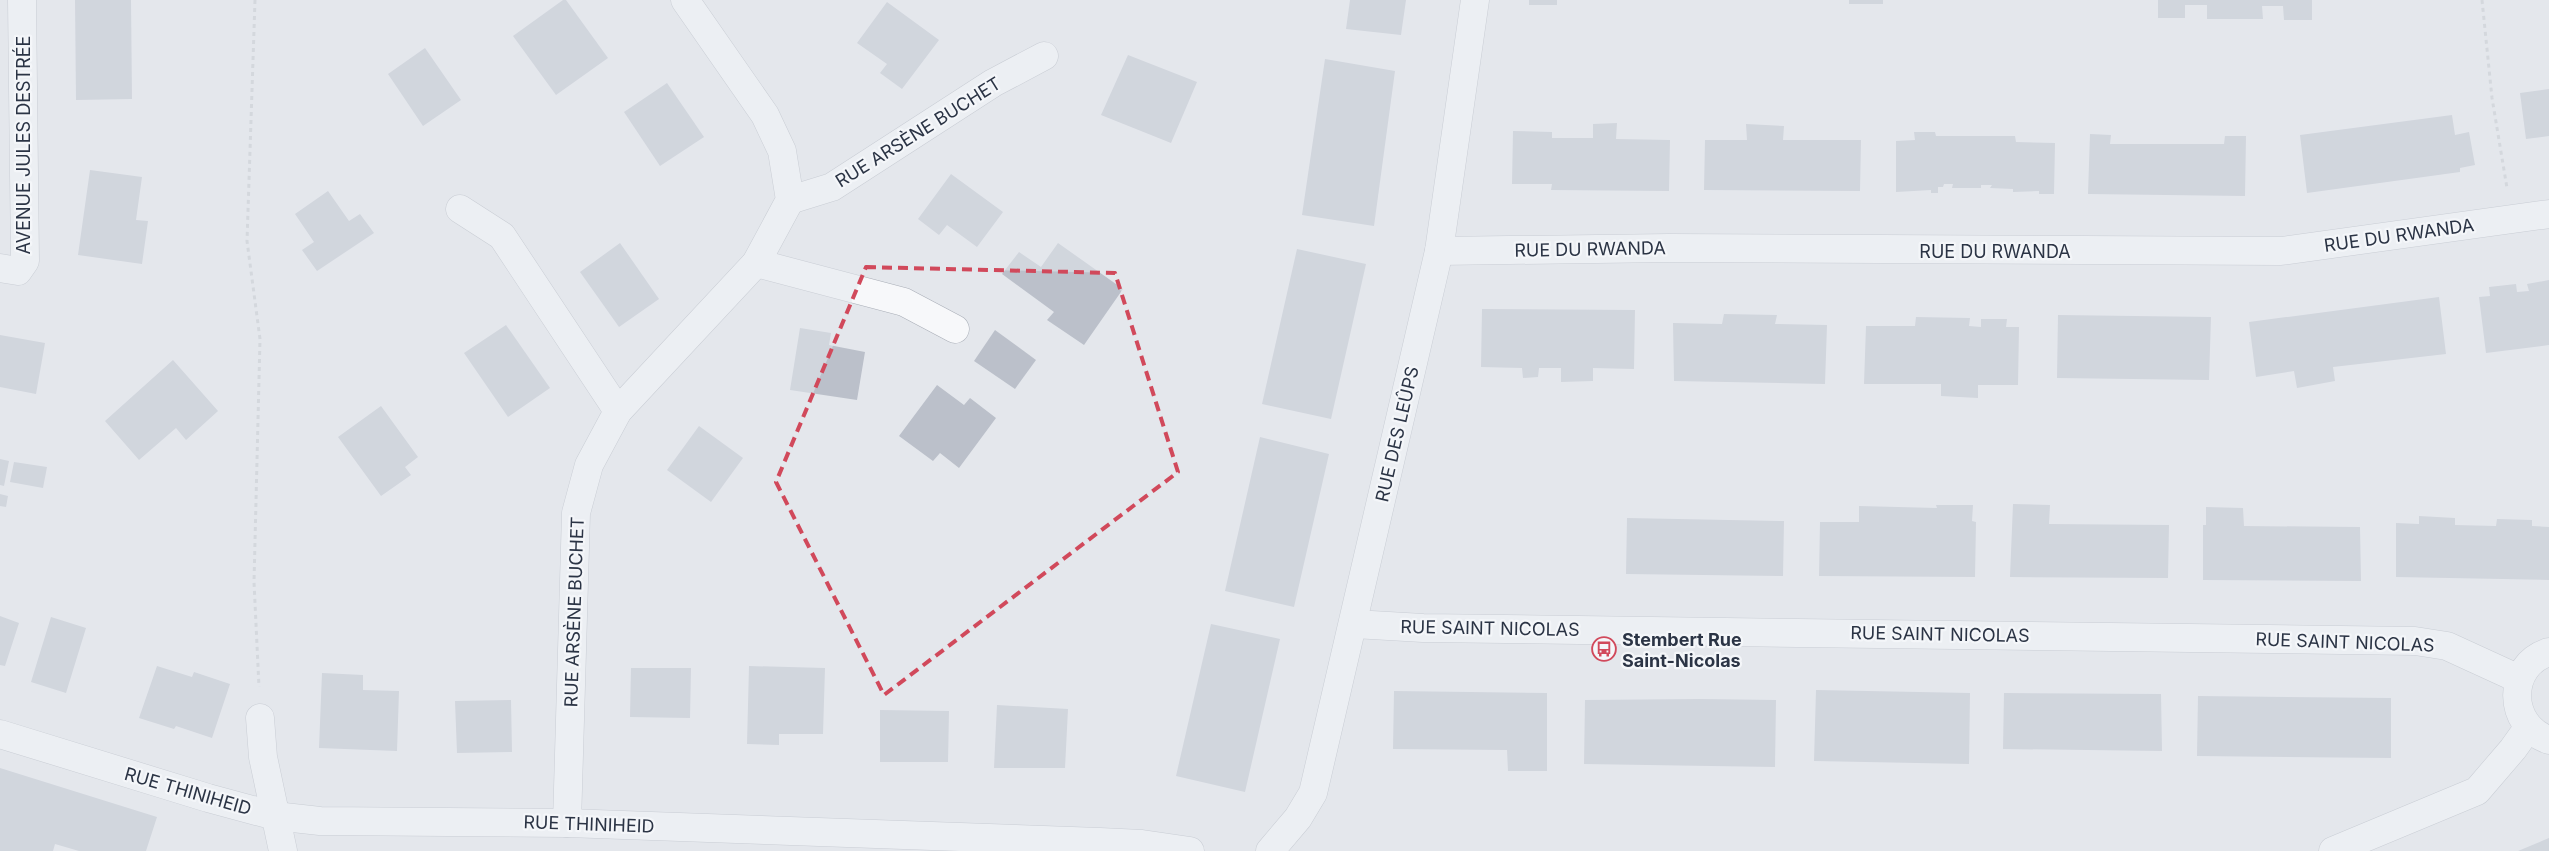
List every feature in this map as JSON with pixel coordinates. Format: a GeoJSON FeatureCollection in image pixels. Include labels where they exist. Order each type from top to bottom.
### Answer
{"type":"FeatureCollection","features":[{"type":"Feature","properties":{"kind":"street","name":"AVENUE JULES DESTRÉE"},"geometry":{"type":"LineString","coordinates":[[0,268],[18,271],[25,261],[22,0]]}},
{"type":"Feature","properties":{"kind":"street"},"geometry":{"type":"LineString","coordinates":[[685,0],[765,115],[782,151],[790,200]]}},
{"type":"Feature","properties":{"kind":"street","name":"RUE DES LEÛPS"},"geometry":{"type":"LineString","coordinates":[[1270,851],[1298,818],[1313,793],[1354,624],[1439,251],[1475,0]]}},
{"type":"Feature","properties":{"kind":"street","name":"RUE ARSÈNE BUCHET"},"geometry":{"type":"LineString","coordinates":[[567,823],[576,513],[590,465],[618,411],[756,263],[790,200],[832,187],[993,83],[1044,56]]}},
{"type":"Feature","properties":{"kind":"street"},"geometry":{"type":"LineString","coordinates":[[460,209],[502,236],[618,411]]}},
{"type":"Feature","properties":{"kind":"street","name":"RUE DU RWANDA"},"geometry":{"type":"LineString","coordinates":[[1439,251],[1669,248],[2280,252],[2549,214]]}},
{"type":"Feature","properties":{"kind":"street"},"geometry":{"type":"LineString","coordinates":[[756,263],[904,302],[956,329]]}},
{"type":"Feature","properties":{"kind":"street","name":"RUE SAINT NICOLAS"},"geometry":{"type":"LineString","coordinates":[[1354,624],[1422,628],[2415,641],[2447,646],[2519,678]]}},
{"type":"Feature","properties":{"kind":"street"},"geometry":{"type":"LineString","coordinates":[[2333,851],[2477,791],[2513,749],[2538,734],[2518,713],[2516,695],[2519,678],[2528,664],[2541,654],[2549,652]]}},
{"type":"Feature","properties":{"kind":"street"},"geometry":{"type":"LineString","coordinates":[[260,718],[263,757],[283,851]]}},
{"type":"Feature","properties":{"kind":"street","name":"RUE THINIHEID"},"geometry":{"type":"LineString","coordinates":[[0,734],[208,798],[275,816],[320,821],[567,823],[1117,843],[1190,851]]}},
{"type":"Feature","properties":{"kind":"path"},"geometry":{"type":"LineString","coordinates":[[255,0],[247,240],[260,339],[254,582],[260,718]]}},
{"type":"Feature","properties":{"kind":"path"},"geometry":{"type":"LineString","coordinates":[[2482,0],[2492,98],[2512,220]]}},
{"type":"Feature","properties":{"kind":"highlighted area"},"geometry":{"type":"Polygon","coordinates":[[[866,267],[1115,273],[1178,472],[884,695],[776,482],[866,267]]]}},
{"type":"Feature","properties":{"kind":"building"},"geometry":{"type":"Polygon","coordinates":[[[75,0],[131,0],[132,99],[76,100],[75,0]]]}},
{"type":"Feature","properties":{"kind":"building"},"geometry":{"type":"Polygon","coordinates":[[[563,0],[566,0],[608,58],[556,95],[513,36],[563,0]]]}},
{"type":"Feature","properties":{"kind":"building"},"geometry":{"type":"Polygon","coordinates":[[[1350,0],[1406,0],[1401,35],[1346,29],[1350,0]]]}},
{"type":"Feature","properties":{"kind":"building"},"geometry":{"type":"Polygon","coordinates":[[[1529,0],[1557,0],[1557,5],[1529,5],[1529,0]]]}},
{"type":"Feature","properties":{"kind":"building"},"geometry":{"type":"Polygon","coordinates":[[[1849,0],[1883,0],[1883,4],[1849,4],[1849,0]]]}},
{"type":"Feature","properties":{"kind":"building"},"geometry":{"type":"Polygon","coordinates":[[[2158,0],[2312,0],[2312,20],[2284,20],[2283,6],[2262,6],[2263,19],[2207,19],[2207,5],[2185,5],[2185,18],[2158,18],[2158,0]]]}},
{"type":"Feature","properties":{"kind":"building"},"geometry":{"type":"Polygon","coordinates":[[[887,2],[939,40],[902,89],[880,73],[887,64],[857,43],[887,2]]]}},
{"type":"Feature","properties":{"kind":"building"},"geometry":{"type":"Polygon","coordinates":[[[425,48],[461,100],[423,126],[388,74],[425,48]]]}},
{"type":"Feature","properties":{"kind":"building"},"geometry":{"type":"Polygon","coordinates":[[[1128,55],[1197,82],[1171,143],[1101,115],[1128,55]]]}},
{"type":"Feature","properties":{"kind":"building"},"geometry":{"type":"Polygon","coordinates":[[[1325,59],[1395,71],[1374,226],[1302,215],[1325,59]]]}},
{"type":"Feature","properties":{"kind":"building"},"geometry":{"type":"Polygon","coordinates":[[[667,83],[704,137],[660,166],[624,112],[667,83]]]}},
{"type":"Feature","properties":{"kind":"building"},"geometry":{"type":"Polygon","coordinates":[[[2549,89],[2549,136],[2526,139],[2520,93],[2549,89]]]}},
{"type":"Feature","properties":{"kind":"building"},"geometry":{"type":"Polygon","coordinates":[[[2452,115],[2455,135],[2469,132],[2475,165],[2460,168],[2460,172],[2307,193],[2300,135],[2452,115]]]}},
{"type":"Feature","properties":{"kind":"building"},"geometry":{"type":"Polygon","coordinates":[[[1617,123],[1616,139],[1670,140],[1669,191],[1551,190],[1552,184],[1512,184],[1513,131],[1552,132],[1552,138],[1593,138],[1593,124],[1617,123]]]}},
{"type":"Feature","properties":{"kind":"building"},"geometry":{"type":"Polygon","coordinates":[[[1746,124],[1784,126],[1783,140],[1861,140],[1860,191],[1704,190],[1705,140],[1747,140],[1746,124]]]}},
{"type":"Feature","properties":{"kind":"building"},"geometry":{"type":"Polygon","coordinates":[[[1914,132],[1935,132],[1936,136],[2015,136],[2016,142],[2055,143],[2054,194],[2039,194],[2039,191],[2013,192],[2013,189],[1990,188],[1992,185],[1981,185],[1981,188],[1952,188],[1953,184],[1944,184],[1943,187],[1938,187],[1938,193],[1931,193],[1931,190],[1896,192],[1896,141],[1915,140],[1914,132]]]}},
{"type":"Feature","properties":{"kind":"building"},"geometry":{"type":"Polygon","coordinates":[[[2090,134],[2111,135],[2110,144],[2224,144],[2225,136],[2246,136],[2245,196],[2088,194],[2090,134]]]}},
{"type":"Feature","properties":{"kind":"building"},"geometry":{"type":"Polygon","coordinates":[[[90,170],[142,177],[136,220],[148,221],[142,264],[78,255],[90,170]]]}},
{"type":"Feature","properties":{"kind":"building"},"geometry":{"type":"Polygon","coordinates":[[[951,174],[1003,212],[977,247],[947,225],[939,235],[918,219],[951,174]]]}},
{"type":"Feature","properties":{"kind":"building"},"geometry":{"type":"Polygon","coordinates":[[[328,191],[349,221],[360,214],[374,233],[317,271],[302,250],[314,242],[295,214],[328,191]]]}},
{"type":"Feature","properties":{"kind":"building"},"geometry":{"type":"Polygon","coordinates":[[[620,243],[659,299],[619,327],[580,272],[620,243]]]}},
{"type":"Feature","properties":{"kind":"building"},"geometry":{"type":"Polygon","coordinates":[[[1058,243],[1123,289],[1084,345],[1047,320],[1054,312],[1002,274],[1019,252],[1041,267],[1058,243]]]}},
{"type":"Feature","properties":{"kind":"building"},"geometry":{"type":"Polygon","coordinates":[[[1297,249],[1366,264],[1331,419],[1262,404],[1297,249]]]}},
{"type":"Feature","properties":{"kind":"building"},"geometry":{"type":"Polygon","coordinates":[[[2549,280],[2549,345],[2486,353],[2479,297],[2490,296],[2489,287],[2516,284],[2517,292],[2529,291],[2527,284],[2549,280]]]}},
{"type":"Feature","properties":{"kind":"building"},"geometry":{"type":"Polygon","coordinates":[[[2439,297],[2446,354],[2333,367],[2335,381],[2297,388],[2294,371],[2256,377],[2249,322],[2439,297]]]}},
{"type":"Feature","properties":{"kind":"building"},"geometry":{"type":"Polygon","coordinates":[[[1482,309],[1635,310],[1634,369],[1593,368],[1593,381],[1561,382],[1561,368],[1539,368],[1538,377],[1523,378],[1522,368],[1481,367],[1482,309]]]}},
{"type":"Feature","properties":{"kind":"building"},"geometry":{"type":"Polygon","coordinates":[[[1724,314],[1777,315],[1775,324],[1827,325],[1825,384],[1674,381],[1673,323],[1722,324],[1724,314]]]}},
{"type":"Feature","properties":{"kind":"building"},"geometry":{"type":"Polygon","coordinates":[[[2058,315],[2211,317],[2209,380],[2057,378],[2058,315]]]}},
{"type":"Feature","properties":{"kind":"building"},"geometry":{"type":"Polygon","coordinates":[[[1916,317],[1970,318],[1969,326],[1981,327],[1981,319],[2007,319],[2006,327],[2019,327],[2018,385],[1978,385],[1978,398],[1941,396],[1941,384],[1864,384],[1866,326],[1915,326],[1916,317]]]}},
{"type":"Feature","properties":{"kind":"building"},"geometry":{"type":"Polygon","coordinates":[[[506,325],[550,388],[508,417],[464,353],[506,325]]]}},
{"type":"Feature","properties":{"kind":"building"},"geometry":{"type":"Polygon","coordinates":[[[800,328],[831,333],[829,345],[865,352],[857,400],[790,390],[800,328]]]}},
{"type":"Feature","properties":{"kind":"building"},"geometry":{"type":"Polygon","coordinates":[[[995,330],[1036,360],[1015,389],[974,361],[995,330]]]}},
{"type":"Feature","properties":{"kind":"building"},"geometry":{"type":"Polygon","coordinates":[[[0,335],[45,343],[36,394],[0,387],[0,335]]]}},
{"type":"Feature","properties":{"kind":"building"},"geometry":{"type":"Polygon","coordinates":[[[173,360],[218,411],[186,440],[176,428],[139,460],[105,421],[173,360]]]}},
{"type":"Feature","properties":{"kind":"building"},"geometry":{"type":"Polygon","coordinates":[[[937,385],[964,405],[970,398],[996,418],[959,468],[940,453],[933,461],[899,436],[937,385]]]}},
{"type":"Feature","properties":{"kind":"building"},"geometry":{"type":"Polygon","coordinates":[[[381,406],[418,457],[405,467],[411,475],[381,496],[338,437],[381,406]]]}},
{"type":"Feature","properties":{"kind":"building"},"geometry":{"type":"Polygon","coordinates":[[[699,426],[743,458],[711,502],[667,470],[699,426]]]}},
{"type":"Feature","properties":{"kind":"building"},"geometry":{"type":"Polygon","coordinates":[[[1260,437],[1329,454],[1294,607],[1225,591],[1260,437]]]}},
{"type":"Feature","properties":{"kind":"building"},"geometry":{"type":"Polygon","coordinates":[[[0,459],[9,461],[4,486],[0,485],[0,459]]]}},
{"type":"Feature","properties":{"kind":"building"},"geometry":{"type":"Polygon","coordinates":[[[14,462],[47,467],[43,488],[10,482],[14,462]]]}},
{"type":"Feature","properties":{"kind":"building"},"geometry":{"type":"Polygon","coordinates":[[[0,494],[8,496],[6,507],[0,506],[0,494]]]}},
{"type":"Feature","properties":{"kind":"building"},"geometry":{"type":"Polygon","coordinates":[[[2013,504],[2050,505],[2049,524],[2169,525],[2168,578],[2010,577],[2013,504]]]}},
{"type":"Feature","properties":{"kind":"building"},"geometry":{"type":"Polygon","coordinates":[[[1936,505],[1973,505],[1972,521],[1976,522],[1975,577],[1819,576],[1820,522],[1859,522],[1859,506],[1937,508],[1936,505]]]}},
{"type":"Feature","properties":{"kind":"building"},"geometry":{"type":"Polygon","coordinates":[[[2206,507],[2243,508],[2244,526],[2360,527],[2361,581],[2203,580],[2203,525],[2206,525],[2206,507]]]}},
{"type":"Feature","properties":{"kind":"building"},"geometry":{"type":"Polygon","coordinates":[[[2419,516],[2455,518],[2455,525],[2496,526],[2497,519],[2532,520],[2532,526],[2549,527],[2549,580],[2396,577],[2396,523],[2419,524],[2419,516]]]}},
{"type":"Feature","properties":{"kind":"building"},"geometry":{"type":"Polygon","coordinates":[[[1627,518],[1784,521],[1783,576],[1626,574],[1627,518]]]}},
{"type":"Feature","properties":{"kind":"building"},"geometry":{"type":"Polygon","coordinates":[[[0,616],[19,623],[5,666],[0,665],[0,616]]]}},
{"type":"Feature","properties":{"kind":"building"},"geometry":{"type":"Polygon","coordinates":[[[51,617],[86,628],[66,693],[31,682],[51,617]]]}},
{"type":"Feature","properties":{"kind":"building"},"geometry":{"type":"Polygon","coordinates":[[[1211,624],[1280,639],[1245,792],[1176,776],[1211,624]]]}},
{"type":"Feature","properties":{"kind":"building"},"geometry":{"type":"Polygon","coordinates":[[[157,666],[192,677],[194,672],[230,684],[212,738],[176,726],[174,729],[139,718],[157,666]]]}},
{"type":"Feature","properties":{"kind":"building"},"geometry":{"type":"Polygon","coordinates":[[[749,666],[825,668],[823,734],[779,734],[779,745],[747,744],[749,666]]]}},
{"type":"Feature","properties":{"kind":"building"},"geometry":{"type":"Polygon","coordinates":[[[631,668],[691,668],[690,718],[630,717],[631,668]]]}},
{"type":"Feature","properties":{"kind":"building"},"geometry":{"type":"Polygon","coordinates":[[[322,673],[363,675],[363,690],[399,691],[397,751],[319,748],[322,673]]]}},
{"type":"Feature","properties":{"kind":"building"},"geometry":{"type":"Polygon","coordinates":[[[1816,690],[1970,693],[1969,764],[1814,761],[1816,690]]]}},
{"type":"Feature","properties":{"kind":"building"},"geometry":{"type":"Polygon","coordinates":[[[1394,691],[1547,693],[1547,771],[1508,771],[1507,750],[1393,749],[1394,691]]]}},
{"type":"Feature","properties":{"kind":"building"},"geometry":{"type":"Polygon","coordinates":[[[2004,693],[2161,694],[2162,751],[2003,749],[2004,693]]]}},
{"type":"Feature","properties":{"kind":"building"},"geometry":{"type":"Polygon","coordinates":[[[2198,696],[2391,698],[2391,758],[2197,756],[2198,696]]]}},
{"type":"Feature","properties":{"kind":"building"},"geometry":{"type":"Polygon","coordinates":[[[511,700],[512,752],[457,753],[455,701],[511,700]]]}},
{"type":"Feature","properties":{"kind":"building"},"geometry":{"type":"Polygon","coordinates":[[[1585,700],[1776,700],[1775,767],[1584,764],[1585,700]]]}},
{"type":"Feature","properties":{"kind":"building"},"geometry":{"type":"Polygon","coordinates":[[[997,705],[1068,709],[1065,768],[994,768],[997,705]]]}},
{"type":"Feature","properties":{"kind":"building"},"geometry":{"type":"Polygon","coordinates":[[[880,710],[949,711],[948,762],[880,762],[880,710]]]}},
{"type":"Feature","properties":{"kind":"building"},"geometry":{"type":"Polygon","coordinates":[[[0,768],[157,817],[146,851],[79,851],[55,844],[53,851],[0,851],[0,768]]]}},
{"type":"Feature","properties":{"kind":"building"},"geometry":{"type":"Polygon","coordinates":[[[2549,838],[2549,851],[2518,851],[2549,838]]]}},
{"type":"Feature","properties":{"kind":"place","name":"Stembert Rue Saint-Nicolas"},"geometry":{"type":"Point","coordinates":[1604,649]}}]}
